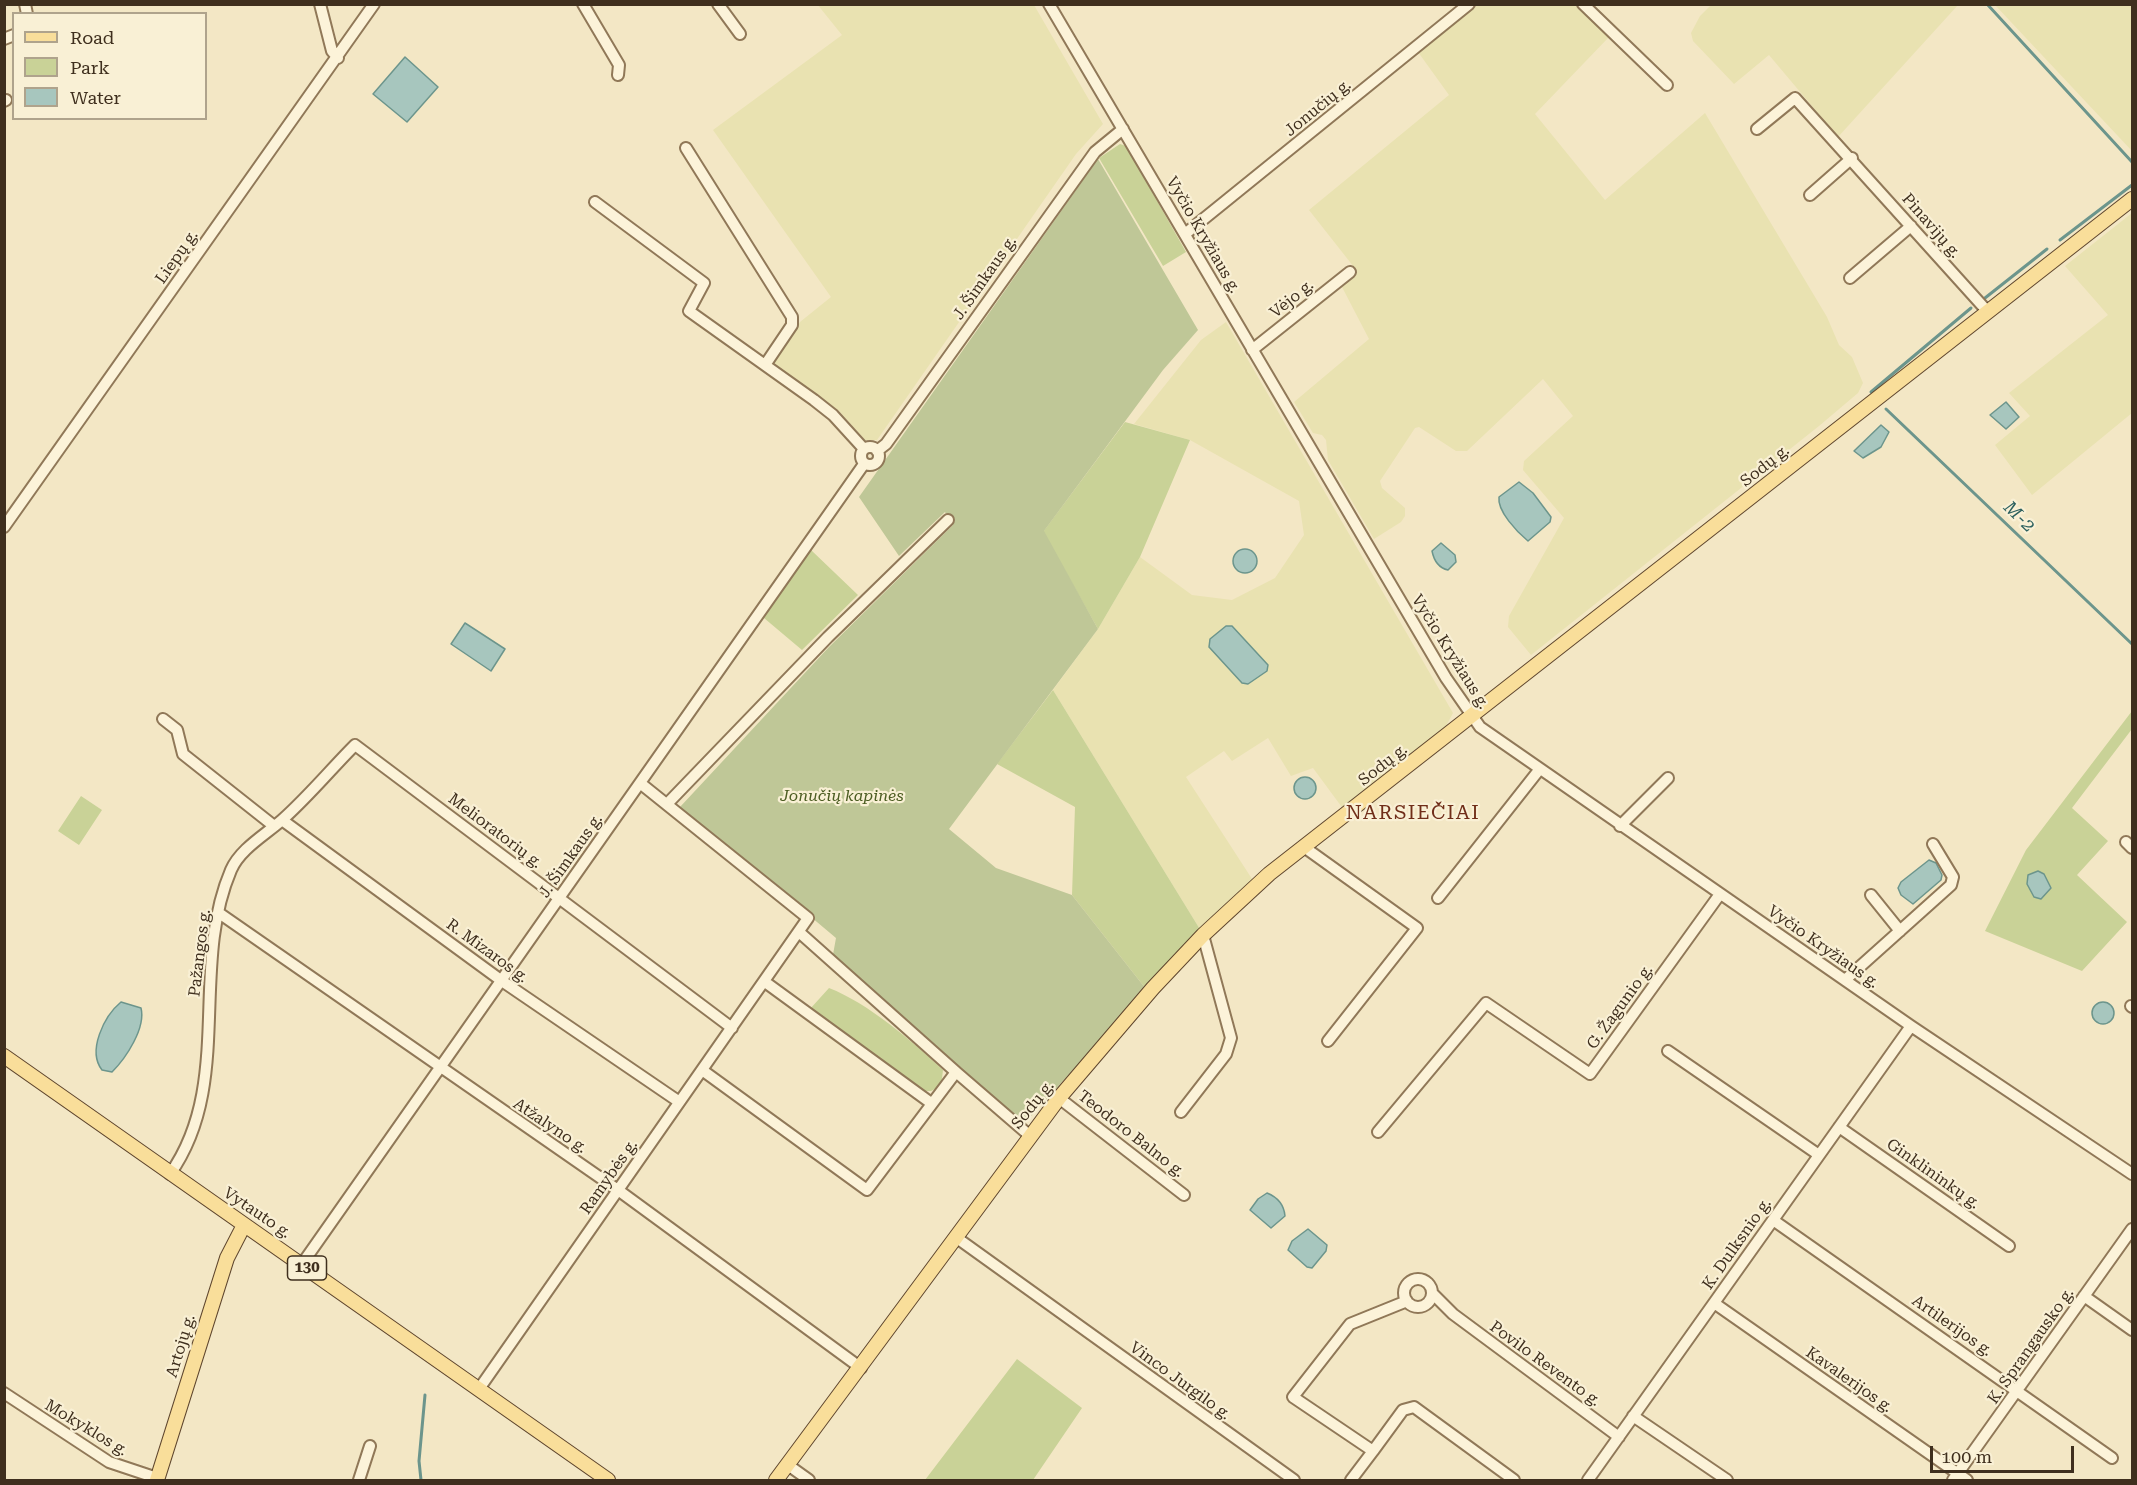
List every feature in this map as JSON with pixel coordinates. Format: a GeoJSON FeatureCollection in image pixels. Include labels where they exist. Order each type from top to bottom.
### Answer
{"type":"FeatureCollection","features":[{"type":"Feature","properties":{"kind":"main road","name":"Sodų g."},"geometry":{"type":"LineString","coordinates":[[776,1480],[957,1238],[1029,1135],[1154,988],[1203,935],[1263,880],[1304,847],[2133,199]]}},
{"type":"Feature","properties":{"kind":"main road","name":"Vytauto g."},"geometry":{"type":"LineString","coordinates":[[4,1056],[608,1480]]}},
{"type":"Feature","properties":{"kind":"main road","name":"Artojų g."},"geometry":{"type":"LineString","coordinates":[[157,1479],[226,1258],[244,1224]]}},
{"type":"Feature","properties":{"kind":"street"},"geometry":{"type":"LineString","coordinates":[[320,4],[332,51],[338,58]]}},
{"type":"Feature","properties":{"kind":"street","name":"Liepų g."},"geometry":{"type":"LineString","coordinates":[[4,527],[374,4]]}},
{"type":"Feature","properties":{"kind":"street"},"geometry":{"type":"LineString","coordinates":[[583,4],[619,65],[618,75]]}},
{"type":"Feature","properties":{"kind":"street"},"geometry":{"type":"LineString","coordinates":[[718,4],[740,34]]}},
{"type":"Feature","properties":{"kind":"street","name":"Vyčio Kryžiaus g."},"geometry":{"type":"LineString","coordinates":[[1049,4],[1446,678],[1473,717],[1493,739],[1911,1026],[2133,1174]]}},
{"type":"Feature","properties":{"kind":"street","name":"Jonučių g."},"geometry":{"type":"LineString","coordinates":[[1185,234],[1469,4]]}},
{"type":"Feature","properties":{"kind":"street"},"geometry":{"type":"LineString","coordinates":[[1583,4],[1667,85]]}},
{"type":"Feature","properties":{"kind":"street","name":"Pinavijų g."},"geometry":{"type":"LineString","coordinates":[[1757,129],[1795,98],[1852,158],[1988,312]]}},
{"type":"Feature","properties":{"kind":"street","name":"J. Šimkaus g."},"geometry":{"type":"LineString","coordinates":[[302,1264],[864,464],[873,466],[878,462],[877,451],[886,444],[1095,152],[1124,129]]}},
{"type":"Feature","properties":{"kind":"street"},"geometry":{"type":"LineString","coordinates":[[686,148],[792,317],[792,326],[765,365]]}},
{"type":"Feature","properties":{"kind":"street"},"geometry":{"type":"LineString","coordinates":[[1810,195],[1852,158]]}},
{"type":"Feature","properties":{"kind":"street"},"geometry":{"type":"LineString","coordinates":[[595,201],[704,283],[689,311],[833,415],[864,449]]}},
{"type":"Feature","properties":{"kind":"street"},"geometry":{"type":"LineString","coordinates":[[1850,278],[1911,226]]}},
{"type":"Feature","properties":{"kind":"street","name":"Vėjo g."},"geometry":{"type":"LineString","coordinates":[[1252,350],[1350,272]]}},
{"type":"Feature","properties":{"kind":"street"},"geometry":{"type":"LineString","coordinates":[[864,464],[860,457],[864,449],[872,447],[877,451]]}},
{"type":"Feature","properties":{"kind":"street"},"geometry":{"type":"LineString","coordinates":[[640,783],[667,804],[828,637],[948,520]]}},
{"type":"Feature","properties":{"kind":"street","name":"R. Mizaros g."},"geometry":{"type":"LineString","coordinates":[[163,719],[177,730],[183,754],[502,981],[678,1101]]}},
{"type":"Feature","properties":{"kind":"street","name":"Pažangos g."},"geometry":{"type":"LineString","coordinates":[[170,1174],[188,1146],[203,1093],[208,1062],[210,972],[219,913],[232,868],[242,854],[278,823],[355,744]]}},
{"type":"Feature","properties":{"kind":"street","name":"Melioratorių g."},"geometry":{"type":"LineString","coordinates":[[355,744],[732,1028]]}},
{"type":"Feature","properties":{"kind":"street"},"geometry":{"type":"LineString","coordinates":[[1438,898],[1539,770]]}},
{"type":"Feature","properties":{"kind":"street"},"geometry":{"type":"LineString","coordinates":[[1620,826],[1668,778]]}},
{"type":"Feature","properties":{"kind":"street","name":"Ramybės g."},"geometry":{"type":"LineString","coordinates":[[479,1389],[808,918],[667,804]]}},
{"type":"Feature","properties":{"kind":"street"},"geometry":{"type":"LineString","coordinates":[[1845,980],[1951,885],[1953,877],[1933,844]]}},
{"type":"Feature","properties":{"kind":"street"},"geometry":{"type":"LineString","coordinates":[[1304,847],[1417,928],[1328,1041]]}},
{"type":"Feature","properties":{"kind":"street","name":"G. Žagunio g."},"geometry":{"type":"LineString","coordinates":[[1378,1132],[1486,1003],[1590,1074],[1720,894]]}},
{"type":"Feature","properties":{"kind":"street"},"geometry":{"type":"LineString","coordinates":[[1871,895],[1899,932]]}},
{"type":"Feature","properties":{"kind":"street","name":"Atžalyno g."},"geometry":{"type":"LineString","coordinates":[[219,913],[440,1069],[618,1190],[861,1368]]}},
{"type":"Feature","properties":{"kind":"street"},"geometry":{"type":"LineString","coordinates":[[799,932],[1029,1135]]}},
{"type":"Feature","properties":{"kind":"street"},"geometry":{"type":"LineString","coordinates":[[1181,1112],[1226,1054],[1231,1038],[1203,935]]}},
{"type":"Feature","properties":{"kind":"street"},"geometry":{"type":"LineString","coordinates":[[765,982],[931,1103]]}},
{"type":"Feature","properties":{"kind":"street","name":"K. Dulksnio g."},"geometry":{"type":"LineString","coordinates":[[1588,1480],[1911,1026]]}},
{"type":"Feature","properties":{"kind":"street"},"geometry":{"type":"LineString","coordinates":[[1668,1051],[1819,1155]]}},
{"type":"Feature","properties":{"kind":"street"},"geometry":{"type":"LineString","coordinates":[[702,1070],[867,1190],[956,1072]]}},
{"type":"Feature","properties":{"kind":"street","name":"Teodoro Balno g."},"geometry":{"type":"LineString","coordinates":[[1059,1098],[1184,1195]]}},
{"type":"Feature","properties":{"kind":"street","name":"Ginklininkų g."},"geometry":{"type":"LineString","coordinates":[[1839,1127],[2009,1246]]}},
{"type":"Feature","properties":{"kind":"street","name":"Artilerijos g."},"geometry":{"type":"LineString","coordinates":[[1773,1220],[2112,1458]]}},
{"type":"Feature","properties":{"kind":"street","name":"K. Sprangausko g."},"geometry":{"type":"LineString","coordinates":[[1959,1478],[2018,1390],[2133,1229]]}},
{"type":"Feature","properties":{"kind":"street","name":"Vinco Jurgilo g."},"geometry":{"type":"LineString","coordinates":[[957,1238],[1294,1480]]}},
{"type":"Feature","properties":{"kind":"street","name":"Povilo Revento g."},"geometry":{"type":"LineString","coordinates":[[1453,1314],[1414,1306],[1407,1301],[1405,1288],[1414,1279],[1426,1281],[1432,1293],[1453,1314],[1619,1437]]}},
{"type":"Feature","properties":{"kind":"street"},"geometry":{"type":"LineString","coordinates":[[1422,1306],[1430,1301],[1432,1293]]}},
{"type":"Feature","properties":{"kind":"street"},"geometry":{"type":"LineString","coordinates":[[2084,1296],[2133,1330]]}},
{"type":"Feature","properties":{"kind":"street"},"geometry":{"type":"LineString","coordinates":[[1373,1451],[1293,1397],[1350,1324],[1407,1301]]}},
{"type":"Feature","properties":{"kind":"street","name":"Kavalerijos g."},"geometry":{"type":"LineString","coordinates":[[1714,1303],[1959,1478]]}},
{"type":"Feature","properties":{"kind":"street","name":"Mokyklos g."},"geometry":{"type":"LineString","coordinates":[[4,1393],[109,1462],[157,1479]]}},
{"type":"Feature","properties":{"kind":"street"},"geometry":{"type":"LineString","coordinates":[[1351,1480],[1403,1410],[1414,1407],[1514,1480]]}},
{"type":"Feature","properties":{"kind":"street"},"geometry":{"type":"LineString","coordinates":[[1633,1416],[1727,1480]]}},
{"type":"Feature","properties":{"kind":"street"},"geometry":{"type":"LineString","coordinates":[[359,1480],[370,1446]]}},
{"type":"Feature","properties":{"kind":"street"},"geometry":{"type":"LineString","coordinates":[[788,1465],[809,1480]]}},
{"type":"Feature","properties":{"kind":"shaded area"},"geometry":{"type":"Polygon","coordinates":[[[817,4],[1034,5],[1103,124],[1076,154],[877,440],[865,440],[839,411],[772,364],[800,322],[831,297],[713,130],[842,35],[817,4]]]}},
{"type":"Feature","properties":{"kind":"shaded area"},"geometry":{"type":"Polygon","coordinates":[[[1475,4],[1576,5],[1609,37],[1535,114],[1605,200],[1705,113],[1827,317],[1839,345],[1852,357],[1863,383],[1858,393],[1819,426],[1531,655],[1508,627],[1509,616],[1564,518],[1523,470],[1524,461],[1573,416],[1543,379],[1467,451],[1456,451],[1419,427],[1415,428],[1380,481],[1382,488],[1405,508],[1405,516],[1401,522],[1374,539],[1328,460],[1326,440],[1322,435],[1313,433],[1294,402],[1369,339],[1342,287],[1357,271],[1309,210],[1449,95],[1418,52],[1475,4]]]}},
{"type":"Feature","properties":{"kind":"shaded area"},"geometry":{"type":"Polygon","coordinates":[[[1712,4],[1958,5],[1838,137],[1769,55],[1734,84],[1693,41],[1691,33],[1700,16],[1712,4]]]}},
{"type":"Feature","properties":{"kind":"shaded area"},"geometry":{"type":"Polygon","coordinates":[[[1995,5],[2132,5],[2132,151],[1995,5]]]}},
{"type":"Feature","properties":{"kind":"shaded area"},"geometry":{"type":"Polygon","coordinates":[[[2132,213],[2132,413],[2032,495],[1995,445],[2030,416],[2009,393],[2108,315],[2065,266],[2132,213]]]}},
{"type":"Feature","properties":{"kind":"shaded area"},"geometry":{"type":"Polygon","coordinates":[[[1226,322],[1453,713],[1446,726],[1344,810],[1313,768],[1291,776],[1268,738],[1232,761],[1224,751],[1186,777],[1254,882],[1201,931],[1053,690],[1098,629],[1140,557],[1192,595],[1232,600],[1275,578],[1304,535],[1299,501],[1190,440],[1134,424],[1201,340],[1226,322]]]}},
{"type":"Feature","properties":{"kind":"green space"},"geometry":{"type":"Polygon","coordinates":[[[1120,144],[1126,146],[1186,252],[1163,266],[1099,158],[1120,144]]]}},
{"type":"Feature","properties":{"kind":"green space","name":"Jonučių kapinės"},"geometry":{"type":"Polygon","coordinates":[[[1098,159],[1198,330],[1163,370],[1044,531],[1098,629],[949,829],[996,868],[1072,895],[1146,989],[1025,1123],[832,960],[836,938],[680,807],[829,647],[953,525],[945,512],[899,556],[859,497],[1098,159]]]}},
{"type":"Feature","properties":{"kind":"green space"},"geometry":{"type":"Polygon","coordinates":[[[1125,422],[1190,440],[1140,557],[1098,629],[1043,532],[1125,422]]]}},
{"type":"Feature","properties":{"kind":"green space"},"geometry":{"type":"Polygon","coordinates":[[[811,550],[858,595],[802,650],[764,618],[811,550]]]}},
{"type":"Feature","properties":{"kind":"green space"},"geometry":{"type":"Polygon","coordinates":[[[1053,690],[1201,931],[1146,989],[1072,895],[1075,807],[997,764],[1053,690]]]}},
{"type":"Feature","properties":{"kind":"green space"},"geometry":{"type":"Polygon","coordinates":[[[2132,711],[2132,729],[2072,808],[2108,841],[2077,875],[2127,922],[2082,971],[1985,931],[2026,850],[2132,711]]]}},
{"type":"Feature","properties":{"kind":"green space"},"geometry":{"type":"Polygon","coordinates":[[[81,796],[102,810],[79,845],[58,831],[81,796]]]}},
{"type":"Feature","properties":{"kind":"green space"},"geometry":{"type":"Polygon","coordinates":[[[829,988],[859,1003],[918,1047],[943,1070],[941,1086],[931,1091],[922,1091],[810,1009],[829,988]]]}},
{"type":"Feature","properties":{"kind":"green space"},"geometry":{"type":"Polygon","coordinates":[[[1017,1359],[1082,1408],[1033,1480],[925,1480],[1017,1359]]]}},
{"type":"Feature","properties":{"kind":"water"},"geometry":{"type":"Polygon","coordinates":[[[405,57],[438,87],[407,122],[373,94],[405,57]]]}},
{"type":"Feature","properties":{"kind":"water"},"geometry":{"type":"Polygon","coordinates":[[[2006,402],[2019,417],[2006,429],[1990,415],[2006,402]]]}},
{"type":"Feature","properties":{"kind":"water"},"geometry":{"type":"Polygon","coordinates":[[[1881,425],[1889,432],[1881,447],[1863,458],[1854,451],[1881,425]]]}},
{"type":"Feature","properties":{"kind":"water"},"geometry":{"type":"Polygon","coordinates":[[[1519,482],[1533,493],[1551,517],[1550,522],[1528,541],[1509,521],[1499,503],[1499,497],[1519,482]]]}},
{"type":"Feature","properties":{"kind":"water"},"geometry":{"type":"Polygon","coordinates":[[[1441,543],[1455,555],[1456,562],[1448,570],[1440,566],[1433,555],[1432,551],[1441,543]]]}},
{"type":"Feature","properties":{"kind":"water"},"geometry":{"type":"Polygon","coordinates":[[[1245,549],[1254,552],[1257,561],[1254,570],[1245,573],[1236,570],[1233,561],[1236,552],[1245,549]]]}},
{"type":"Feature","properties":{"kind":"water"},"geometry":{"type":"Polygon","coordinates":[[[465,623],[505,649],[491,671],[451,644],[465,623]]]}},
{"type":"Feature","properties":{"kind":"water"},"geometry":{"type":"Polygon","coordinates":[[[1226,626],[1232,626],[1268,665],[1267,671],[1248,684],[1242,683],[1209,647],[1210,639],[1226,626]]]}},
{"type":"Feature","properties":{"kind":"water"},"geometry":{"type":"Polygon","coordinates":[[[1305,777],[1313,780],[1316,788],[1313,796],[1305,799],[1297,796],[1294,788],[1297,780],[1305,777]]]}},
{"type":"Feature","properties":{"kind":"water"},"geometry":{"type":"Polygon","coordinates":[[[1929,860],[1936,863],[1942,875],[1941,880],[1913,904],[1901,895],[1898,888],[1901,882],[1929,860]]]}},
{"type":"Feature","properties":{"kind":"water"},"geometry":{"type":"Polygon","coordinates":[[[2038,871],[2044,874],[2051,888],[2041,899],[2034,897],[2027,884],[2028,875],[2038,871]]]}},
{"type":"Feature","properties":{"kind":"water"},"geometry":{"type":"Polygon","coordinates":[[[121,1002],[141,1008],[141,1024],[129,1051],[112,1072],[102,1070],[96,1053],[97,1044],[109,1016],[121,1002]]]}},
{"type":"Feature","properties":{"kind":"water"},"geometry":{"type":"Polygon","coordinates":[[[2099,1002],[2107,1002],[2114,1009],[2114,1017],[2107,1024],[2099,1024],[2092,1017],[2092,1009],[2099,1002]]]}},
{"type":"Feature","properties":{"kind":"water"},"geometry":{"type":"Polygon","coordinates":[[[1267,1193],[1279,1202],[1285,1216],[1271,1228],[1250,1210],[1258,1199],[1267,1193]]]}},
{"type":"Feature","properties":{"kind":"water"},"geometry":{"type":"Polygon","coordinates":[[[1308,1229],[1327,1245],[1326,1251],[1312,1268],[1307,1267],[1288,1250],[1292,1241],[1308,1229]]]}},
{"type":"Feature","properties":{"kind":"waterway","name":"M-2"},"geometry":{"type":"LineString","coordinates":[[1987,4],[2132,162]]}},
{"type":"Feature","properties":{"kind":"waterway","name":"M-2"},"geometry":{"type":"LineString","coordinates":[[2060,240],[2132,185]]}},
{"type":"Feature","properties":{"kind":"waterway","name":"M-2"},"geometry":{"type":"LineString","coordinates":[[1985,298],[2047,249]]}},
{"type":"Feature","properties":{"kind":"waterway","name":"M-2"},"geometry":{"type":"LineString","coordinates":[[1871,392],[1971,308]]}},
{"type":"Feature","properties":{"kind":"waterway","name":"M-2"},"geometry":{"type":"LineString","coordinates":[[1886,409],[2132,644]]}},
{"type":"Feature","properties":{"kind":"waterway"},"geometry":{"type":"LineString","coordinates":[[421,1480],[419,1461],[425,1395]]}},
{"type":"Feature","properties":{"kind":"district","name":"NARSIEČIAI"},"geometry":{"type":"Point","coordinates":[1413,813]}}]}
